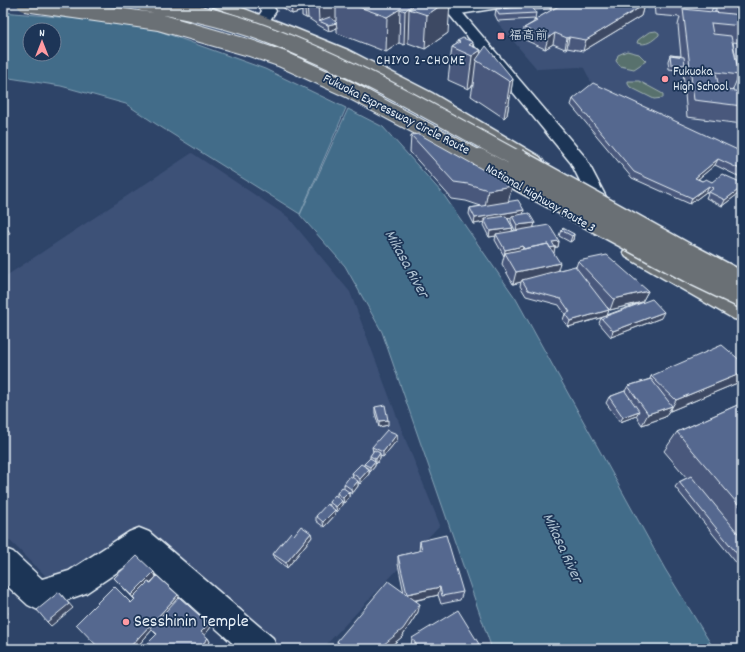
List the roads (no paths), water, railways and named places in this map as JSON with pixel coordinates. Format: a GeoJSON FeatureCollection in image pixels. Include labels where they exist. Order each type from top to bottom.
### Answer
{"type":"FeatureCollection","features":[{"type":"Feature","properties":{"kind":"highway","name":"Fukuoka Expressway Circle Route"},"geometry":{"type":"LineString","coordinates":[[25,3],[159,22],[250,48],[310,71],[413,123],[622,236],[742,297]]}},
{"type":"Feature","properties":{"kind":"highway","name":"Fukuoka Expressway Circle Route"},"geometry":{"type":"LineString","coordinates":[[33,3],[164,21],[218,35],[287,58],[356,90],[742,297]]}},
{"type":"Feature","properties":{"kind":"highway","name":"National Highway Route 3"},"geometry":{"type":"LineString","coordinates":[[40,3],[113,10],[187,24],[234,37],[304,62],[640,257],[742,313]]}},
{"type":"Feature","properties":{"kind":"highway"},"geometry":{"type":"LineString","coordinates":[[143,3],[196,13],[226,21],[266,34],[328,59],[447,121],[742,282]]}},
{"type":"Feature","properties":{"kind":"highway","name":"National Highway Route 3"},"geometry":{"type":"LineString","coordinates":[[217,3],[263,20],[359,61],[390,77],[458,115],[598,199],[697,254],[742,282]]}},
{"type":"Feature","properties":{"kind":"highway"},"geometry":{"type":"LineString","coordinates":[[240,19],[298,44],[376,81],[495,144],[682,250],[742,282]]}},
{"type":"Feature","properties":{"kind":"street"},"geometry":{"type":"LineString","coordinates":[[263,20],[269,11],[264,3]]}},
{"type":"Feature","properties":{"kind":"street"},"geometry":{"type":"LineString","coordinates":[[451,7],[504,3]]}},
{"type":"Feature","properties":{"kind":"street"},"geometry":{"type":"LineString","coordinates":[[451,7],[579,161],[598,199],[640,257]]}},
{"type":"Feature","properties":{"kind":"street"},"geometry":{"type":"LineString","coordinates":[[3,562],[38,595],[76,583],[138,541],[262,649]]}},
{"type":"Feature","properties":{"kind":"water"},"geometry":{"type":"Polygon","coordinates":[[[3,12],[114,22],[151,28],[265,69],[346,108],[300,214],[126,104],[61,86],[3,77],[3,12]]]}},
{"type":"Feature","properties":{"kind":"water","name":"Mikasa River"},"geometry":{"type":"Polygon","coordinates":[[[348,109],[383,127],[443,194],[516,299],[665,569],[714,649],[492,649],[382,332],[345,266],[300,215],[348,109]]]}},
{"type":"Feature","properties":{"kind":"place","name":"福高前"},"geometry":{"type":"Point","coordinates":[501,36]}},
{"type":"Feature","properties":{"kind":"place","name":"Fukuoka High School"},"geometry":{"type":"Point","coordinates":[665,79]}},
{"type":"Feature","properties":{"kind":"place","name":"Sesshinin Temple"},"geometry":{"type":"Point","coordinates":[126,622]}},
{"type":"Feature","properties":{"kind":"district","name":"CHIYO 2-CHOME"},"geometry":{"type":"Point","coordinates":[421,61]}}]}
